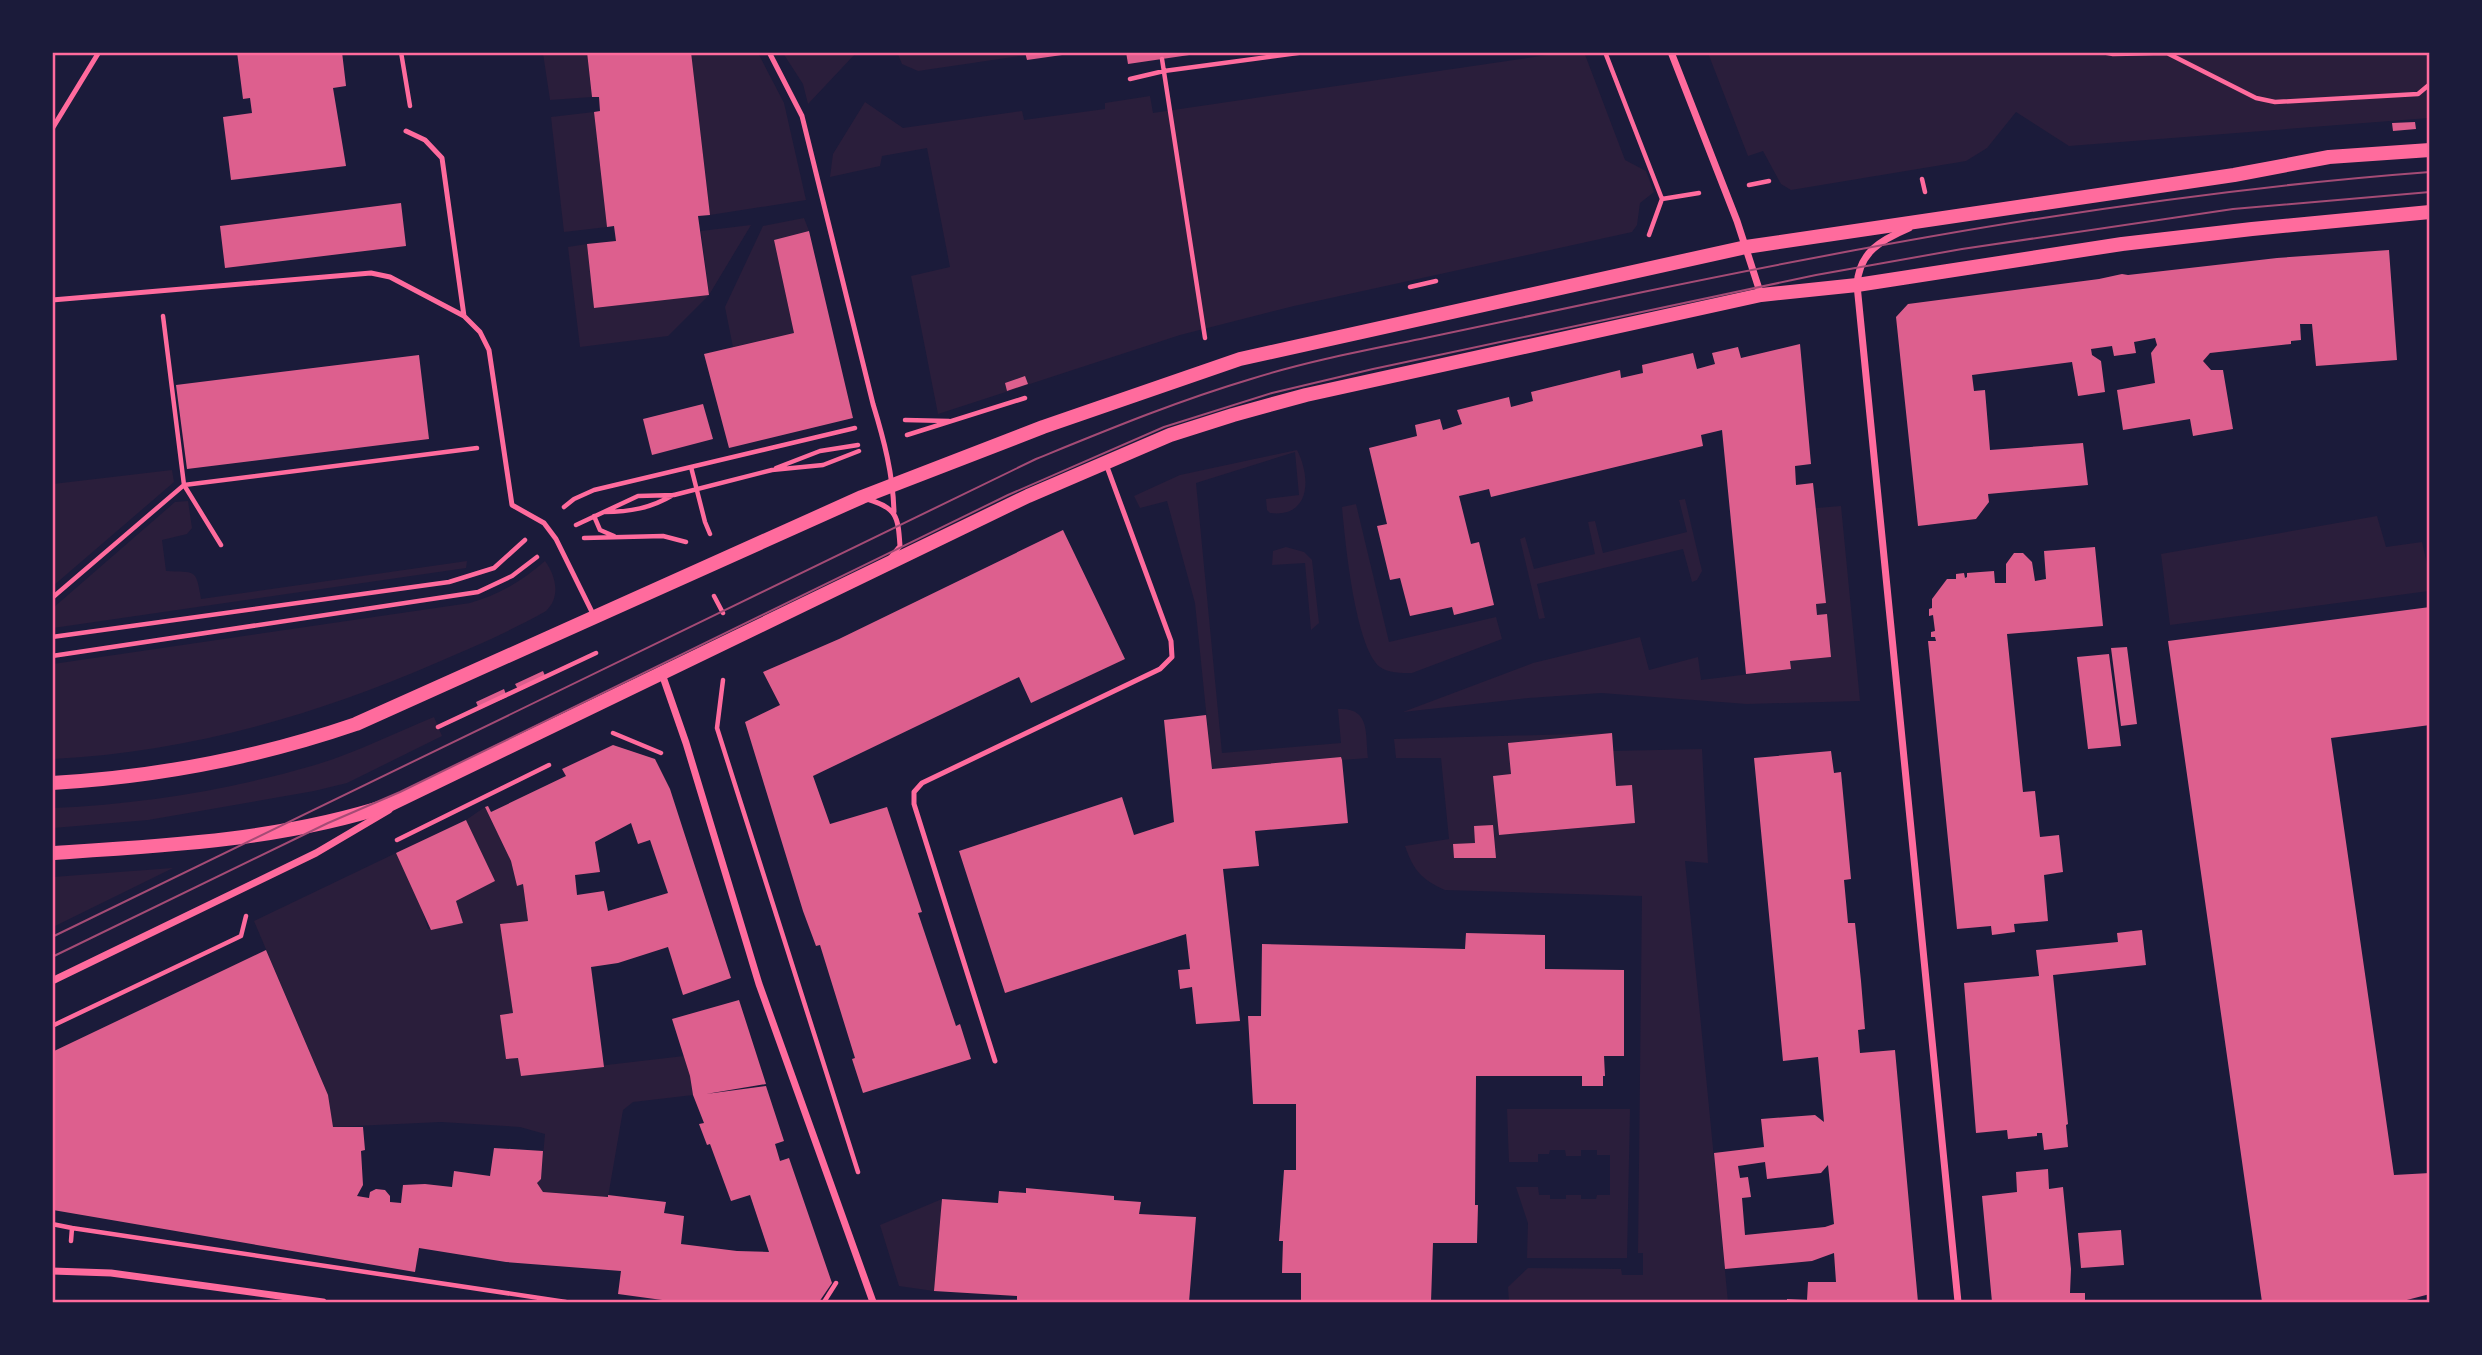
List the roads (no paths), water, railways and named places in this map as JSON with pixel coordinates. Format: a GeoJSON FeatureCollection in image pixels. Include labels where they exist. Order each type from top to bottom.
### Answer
{"type":"FeatureCollection","features":[{"type":"Feature","properties":{"kind":"main road"},"geometry":{"type":"LineString","coordinates":[[52,783],[135,777],[209,765],[315,738],[356,724],[862,497],[1043,427],[1240,359],[1746,247],[2329,158],[2430,150]]}},
{"type":"Feature","properties":{"kind":"main road"},"geometry":{"type":"LineString","coordinates":[[52,853],[155,845],[294,829],[360,814],[426,789],[883,565],[1105,461],[1170,435],[1306,395],[1761,295],[1857,285],[2122,244],[2430,212]]}},
{"type":"Feature","properties":{"kind":"street"},"geometry":{"type":"LineString","coordinates":[[1671,52],[1746,247],[1761,295]]}},
{"type":"Feature","properties":{"kind":"street"},"geometry":{"type":"LineString","coordinates":[[1955,216],[1917,225],[1874,247],[1859,267],[1857,285],[1958,1303]]}},
{"type":"Feature","properties":{"kind":"street"},"geometry":{"type":"LineString","coordinates":[[662,674],[686,743],[759,984],[873,1303]]}},
{"type":"Feature","properties":{"kind":"street"},"geometry":{"type":"LineString","coordinates":[[52,981],[316,853],[426,789]]}},
{"type":"Feature","properties":{"kind":"street"},"geometry":{"type":"LineString","coordinates":[[52,1271],[111,1273],[323,1303]]}},
{"type":"Feature","properties":{"kind":"lane"},"geometry":{"type":"LineString","coordinates":[[52,129],[99,52]]}},
{"type":"Feature","properties":{"kind":"lane"},"geometry":{"type":"LineString","coordinates":[[769,52],[802,116],[884,441],[893,485],[900,546],[883,565]]}},
{"type":"Feature","properties":{"kind":"lane"},"geometry":{"type":"LineString","coordinates":[[405,131],[425,140],[442,158],[464,316]]}},
{"type":"Feature","properties":{"kind":"lane"},"geometry":{"type":"LineString","coordinates":[[52,300],[371,273],[390,277],[464,316],[480,332],[489,349],[512,505],[544,523],[556,539],[594,617]]}},
{"type":"Feature","properties":{"kind":"lane"},"geometry":{"type":"LineString","coordinates":[[995,1061],[914,804],[914,792],[922,783],[1160,669],[1172,657],[1171,641],[1105,461]]}},
{"type":"Feature","properties":{"kind":"lane"},"geometry":{"type":"LineString","coordinates":[[862,497],[883,504],[894,512]]}},
{"type":"Feature","properties":{"kind":"tram line"},"geometry":{"type":"LineString","coordinates":[[52,937],[1036,459],[1142,416],[1223,388],[1294,367],[1359,352],[1838,253],[2133,205],[2430,172]]}},
{"type":"Feature","properties":{"kind":"tram line"},"geometry":{"type":"LineString","coordinates":[[52,957],[328,823],[400,792],[1008,495],[1164,427],[1272,393],[1373,369],[1816,275],[1962,249],[2233,209],[2430,192]]}}]}
